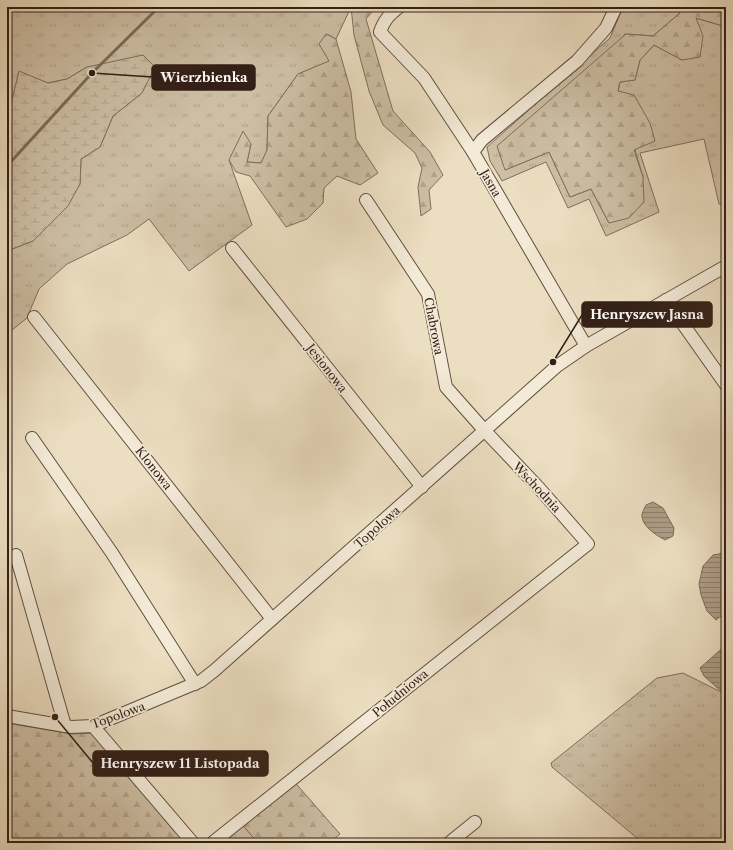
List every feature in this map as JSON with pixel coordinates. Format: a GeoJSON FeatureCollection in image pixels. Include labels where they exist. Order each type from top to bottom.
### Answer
{"type":"FeatureCollection","features":[{"type":"Feature","properties":{"kind":"street","name":"Jasna"},"geometry":{"type":"LineString","coordinates":[[399,7],[386,17],[380,32],[424,78],[473,152],[586,346]]}},
{"type":"Feature","properties":{"kind":"street"},"geometry":{"type":"LineString","coordinates":[[473,152],[482,140],[577,61],[606,28],[616,7]]}},
{"type":"Feature","properties":{"kind":"street","name":"Chabrowa"},"geometry":{"type":"LineString","coordinates":[[366,200],[428,294],[446,387],[485,431]]}},
{"type":"Feature","properties":{"kind":"street","name":"Jesionowa"},"geometry":{"type":"LineString","coordinates":[[232,248],[422,488]]}},
{"type":"Feature","properties":{"kind":"street","name":"Topolowa"},"geometry":{"type":"LineString","coordinates":[[7,716],[71,727],[93,726],[196,684],[215,670],[422,488],[557,366],[586,346],[726,266]]}},
{"type":"Feature","properties":{"kind":"street"},"geometry":{"type":"LineString","coordinates":[[666,300],[726,385]]}},
{"type":"Feature","properties":{"kind":"street","name":"Klonowa"},"geometry":{"type":"LineString","coordinates":[[34,317],[272,619]]}},
{"type":"Feature","properties":{"kind":"street","name":"Wschodnia"},"geometry":{"type":"LineString","coordinates":[[485,431],[539,488],[588,544]]}},
{"type":"Feature","properties":{"kind":"street"},"geometry":{"type":"LineString","coordinates":[[32,438],[112,553],[196,684]]}},
{"type":"Feature","properties":{"kind":"street","name":"Południowa"},"geometry":{"type":"LineString","coordinates":[[212,843],[588,544]]}},
{"type":"Feature","properties":{"kind":"street"},"geometry":{"type":"LineString","coordinates":[[16,555],[65,726]]}},
{"type":"Feature","properties":{"kind":"street"},"geometry":{"type":"LineString","coordinates":[[93,726],[193,843]]}},
{"type":"Feature","properties":{"kind":"street"},"geometry":{"type":"LineString","coordinates":[[449,843],[475,822]]}},
{"type":"Feature","properties":{"kind":"green space"},"geometry":{"type":"Polygon","coordinates":[[[7,7],[351,7],[336,39],[326,34],[330,61],[298,74],[268,116],[267,151],[261,163],[247,162],[251,144],[229,160],[252,225],[189,271],[149,219],[127,235],[67,264],[39,289],[27,318],[7,334],[7,251],[33,241],[80,184],[81,159],[100,147],[113,116],[142,93],[87,67],[67,79],[48,83],[19,72],[10,108],[7,110],[7,7]]]}},
{"type":"Feature","properties":{"kind":"green space"},"geometry":{"type":"Polygon","coordinates":[[[351,7],[376,7],[366,19],[393,111],[430,152],[443,175],[429,190],[431,209],[421,216],[418,187],[422,168],[415,153],[383,125],[369,91],[354,35],[351,7]]]}},
{"type":"Feature","properties":{"kind":"green space"},"geometry":{"type":"Polygon","coordinates":[[[623,7],[676,7],[680,13],[653,36],[625,34],[505,170],[549,152],[570,197],[591,189],[609,223],[643,177],[618,92],[620,82],[635,80],[640,60],[654,45],[682,60],[696,18],[726,26],[726,205],[719,204],[704,139],[640,153],[659,212],[606,236],[589,199],[568,208],[546,162],[502,181],[490,161],[487,147],[610,38],[623,7]]]}},
{"type":"Feature","properties":{"kind":"green space"},"geometry":{"type":"Polygon","coordinates":[[[676,7],[726,7],[726,26],[696,18],[703,36],[700,57],[682,60],[654,45],[640,60],[635,80],[620,82],[618,91],[634,95],[650,123],[655,141],[634,150],[643,177],[644,202],[629,218],[609,223],[591,189],[570,197],[549,152],[505,170],[497,146],[626,34],[653,36],[680,13],[676,7]]]}},
{"type":"Feature","properties":{"kind":"green space"},"geometry":{"type":"Polygon","coordinates":[[[326,34],[336,39],[351,92],[356,139],[378,173],[360,185],[337,176],[324,188],[323,203],[307,219],[286,227],[250,176],[236,172],[229,160],[243,131],[251,144],[247,162],[261,163],[267,150],[268,116],[298,74],[329,61],[319,44],[326,34]]]}},
{"type":"Feature","properties":{"kind":"green space"},"geometry":{"type":"Polygon","coordinates":[[[143,55],[155,67],[142,93],[113,116],[100,147],[81,159],[80,184],[68,206],[33,241],[7,251],[7,110],[10,108],[19,71],[48,83],[67,79],[87,67],[143,55]]]}},
{"type":"Feature","properties":{"kind":"green space"},"geometry":{"type":"Polygon","coordinates":[[[683,673],[723,693],[726,691],[726,843],[643,843],[552,767],[551,763],[657,678],[683,673]]]}},
{"type":"Feature","properties":{"kind":"green space"},"geometry":{"type":"Polygon","coordinates":[[[7,723],[72,734],[92,733],[185,843],[7,843],[7,723]]]}},
{"type":"Feature","properties":{"kind":"green space"},"geometry":{"type":"Polygon","coordinates":[[[291,778],[340,834],[329,843],[258,843],[240,822],[291,778]]]}},
{"type":"Feature","properties":{"kind":"green space"},"geometry":{"type":"Polygon","coordinates":[[[240,822],[258,843],[215,843],[240,822]]]}},
{"type":"Feature","properties":{"kind":"shaded area"},"geometry":{"type":"Polygon","coordinates":[[[653,502],[663,508],[674,528],[673,536],[665,540],[650,530],[642,518],[646,505],[653,502]]]}},
{"type":"Feature","properties":{"kind":"shaded area"},"geometry":{"type":"Polygon","coordinates":[[[724,553],[726,556],[726,612],[716,620],[707,611],[701,595],[699,584],[703,566],[713,555],[724,553]]]}},
{"type":"Feature","properties":{"kind":"shaded area"},"geometry":{"type":"Polygon","coordinates":[[[726,645],[726,691],[723,693],[704,676],[700,668],[726,645]]]}},
{"type":"Feature","properties":{"kind":"waterway"},"geometry":{"type":"LineString","coordinates":[[7,166],[92,73],[159,7]]}},
{"type":"Feature","properties":{"kind":"place","name":"Wierzbienka"},"geometry":{"type":"Point","coordinates":[92,73]}},
{"type":"Feature","properties":{"kind":"place","name":"Henryszew Jasna"},"geometry":{"type":"Point","coordinates":[553,362]}},
{"type":"Feature","properties":{"kind":"place","name":"Henryszew 11 Listopada"},"geometry":{"type":"Point","coordinates":[55,717]}}]}
